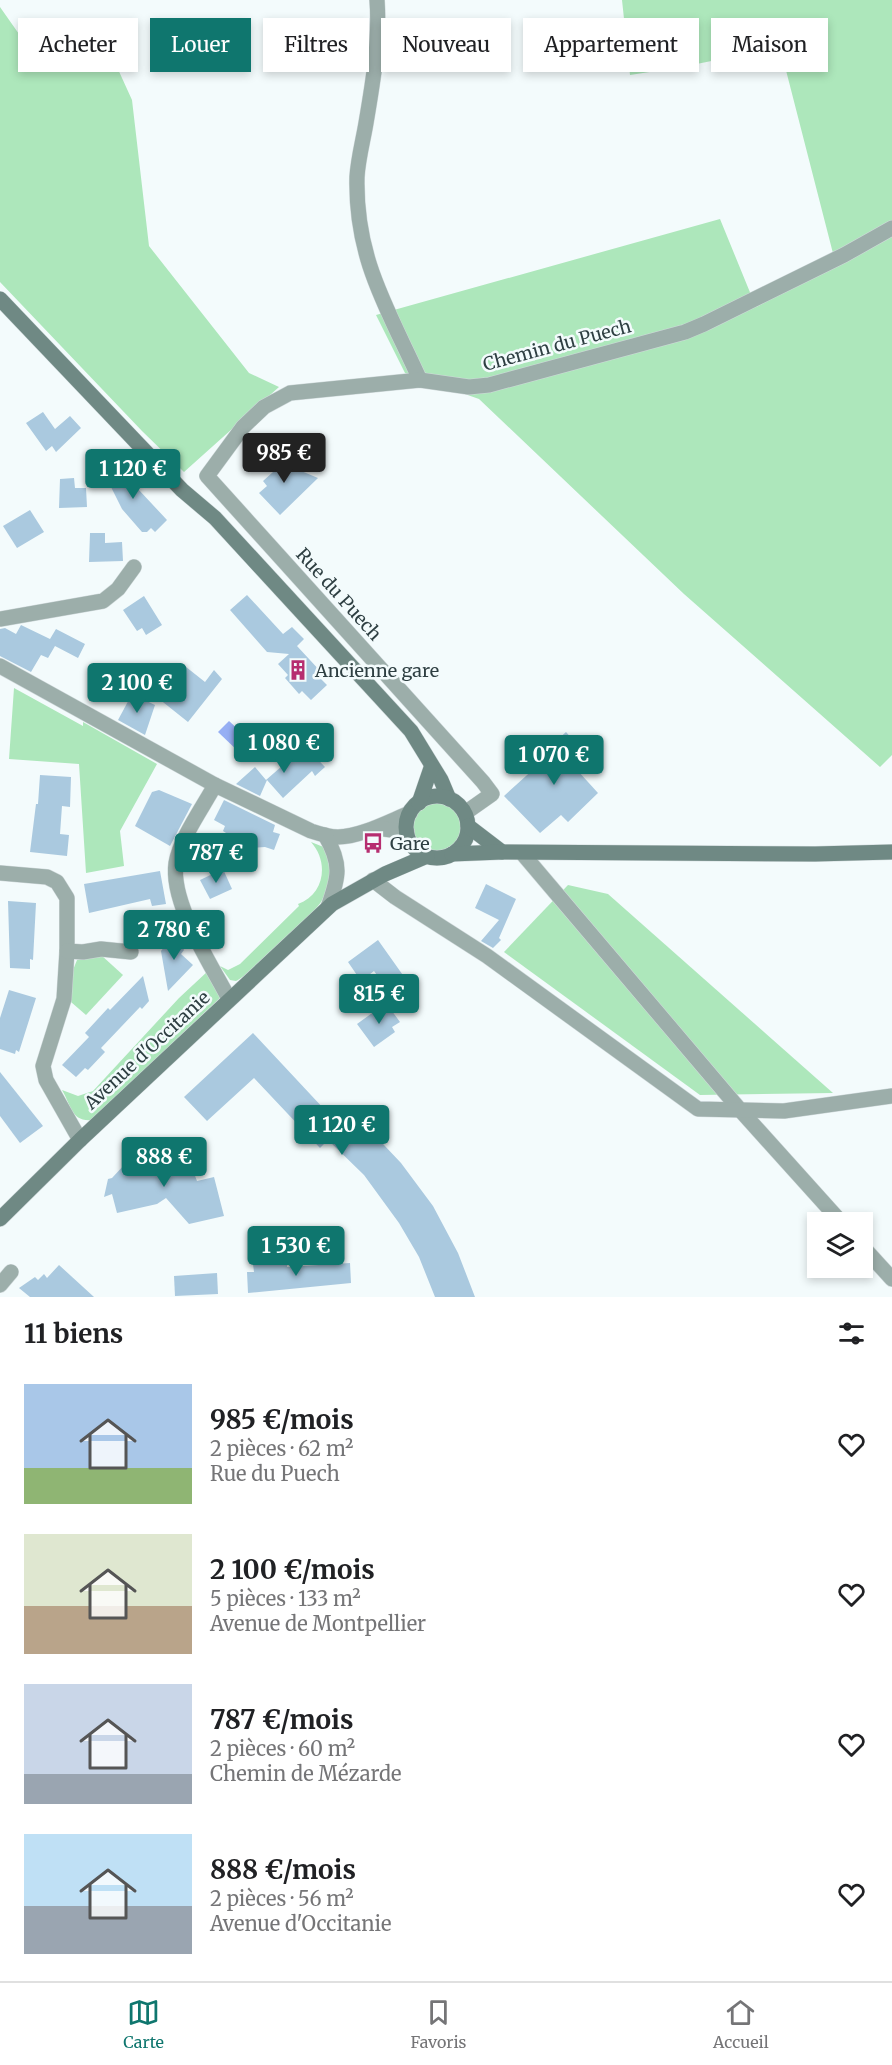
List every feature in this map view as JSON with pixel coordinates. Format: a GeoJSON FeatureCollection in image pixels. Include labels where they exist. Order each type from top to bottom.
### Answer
{"type":"FeatureCollection","features":[{"type":"Feature","properties":{"kind":"street"},"geometry":{"type":"LineString","coordinates":[[377,0],[375,68],[357,175],[358,208],[363,241],[376,289],[420,380]]}},
{"type":"Feature","properties":{"kind":"street","name":"Chemin du Puech"},"geometry":{"type":"LineString","coordinates":[[207,476],[243,427],[264,407],[280,397],[304,391],[420,380],[469,387],[489,385],[685,332],[844,255],[892,228]]}},
{"type":"Feature","properties":{"kind":"street"},"geometry":{"type":"LineString","coordinates":[[0,299],[182,490],[215,518],[411,732],[421,745],[431,768],[441,780],[449,799]]}},
{"type":"Feature","properties":{"kind":"street","name":"Rue du Puech"},"geometry":{"type":"LineString","coordinates":[[207,476],[483,782],[492,794],[466,819]]}},
{"type":"Feature","properties":{"kind":"street"},"geometry":{"type":"LineString","coordinates":[[0,619],[102,601],[118,589],[134,567]]}},
{"type":"Feature","properties":{"kind":"street"},"geometry":{"type":"LineString","coordinates":[[0,666],[215,785],[325,835],[344,836],[376,828],[435,796],[458,804],[466,819],[502,852]]}},
{"type":"Feature","properties":{"kind":"street"},"geometry":{"type":"LineString","coordinates":[[409,838],[414,808],[431,768]]}},
{"type":"Feature","properties":{"kind":"street"},"geometry":{"type":"LineString","coordinates":[[215,785],[179,854],[176,869],[185,914],[230,999]]}},
{"type":"Feature","properties":{"kind":"street"},"geometry":{"type":"LineString","coordinates":[[452,854],[464,842],[466,819]]}},
{"type":"Feature","properties":{"kind":"street"},"geometry":{"type":"LineString","coordinates":[[376,828],[409,838],[427,856],[440,858],[452,854],[502,852],[892,852]]}},
{"type":"Feature","properties":{"kind":"street"},"geometry":{"type":"LineString","coordinates":[[325,835],[334,852],[338,869],[328,908]]}},
{"type":"Feature","properties":{"kind":"street","name":"Avenue d'Occitanie"},"geometry":{"type":"LineString","coordinates":[[379,877],[409,838]]}},
{"type":"Feature","properties":{"kind":"street"},"geometry":{"type":"LineString","coordinates":[[522,853],[741,1111],[832,1212]]}},
{"type":"Feature","properties":{"kind":"street","name":"Avenue d'Occitanie"},"geometry":{"type":"LineString","coordinates":[[0,1219],[328,908],[379,877],[427,856]]}},
{"type":"Feature","properties":{"kind":"street"},"geometry":{"type":"LineString","coordinates":[[0,873],[46,877],[57,882],[67,898],[64,999],[43,1066],[46,1080],[81,1140]]}},
{"type":"Feature","properties":{"kind":"street"},"geometry":{"type":"LineString","coordinates":[[379,877],[395,897],[488,956],[698,1108],[784,1111],[892,1096]]}},
{"type":"Feature","properties":{"kind":"street"},"geometry":{"type":"LineString","coordinates":[[67,951],[83,952],[101,949],[130,952]]}},
{"type":"Feature","properties":{"kind":"street"},"geometry":{"type":"LineString","coordinates":[[873,1258],[892,1279]]}},
{"type":"Feature","properties":{"kind":"street"},"geometry":{"type":"LineString","coordinates":[[0,1284],[11,1272]]}},
{"type":"Feature","properties":{"kind":"green space"},"geometry":{"type":"Polygon","coordinates":[[[622,0],[892,0],[892,755],[880,767],[684,594],[479,399],[405,373],[376,315],[720,219],[756,307],[836,265],[786,72],[828,72],[828,18],[711,18],[711,61],[699,64],[699,18],[624,18],[622,0]]]}},
{"type":"Feature","properties":{"kind":"green space"},"geometry":{"type":"Polygon","coordinates":[[[0,7],[18,33],[18,72],[119,72],[132,100],[149,246],[249,373],[279,387],[184,472],[0,282],[0,7]]]}},
{"type":"Feature","properties":{"kind":"green space"},"geometry":{"type":"Polygon","coordinates":[[[630,72],[650,72],[630,75],[630,72]]]}},
{"type":"Feature","properties":{"kind":"green space"},"geometry":{"type":"Polygon","coordinates":[[[14,688],[83,726],[83,722],[157,764],[120,831],[124,866],[86,873],[79,764],[9,759],[14,688]]]}},
{"type":"Feature","properties":{"kind":"green space"},"geometry":{"type":"Polygon","coordinates":[[[432,802],[442,802],[455,809],[462,822],[462,832],[455,845],[442,852],[432,852],[423,848],[416,841],[412,832],[412,822],[416,813],[423,806],[432,802]]]}},
{"type":"Feature","properties":{"kind":"green space"},"geometry":{"type":"Polygon","coordinates":[[[311,842],[326,848],[328,855],[328,882],[321,902],[254,968],[236,981],[230,980],[220,966],[228,970],[240,964],[299,906],[298,904],[314,893],[319,885],[322,868],[317,850],[311,842]]]}},
{"type":"Feature","properties":{"kind":"green space"},"geometry":{"type":"Polygon","coordinates":[[[568,885],[608,894],[833,1093],[700,1095],[504,952],[568,885]]]}},
{"type":"Feature","properties":{"kind":"green space"},"geometry":{"type":"Polygon","coordinates":[[[101,955],[123,975],[86,1015],[71,1002],[73,970],[77,960],[101,955]]]}},
{"type":"Feature","properties":{"kind":"green space"},"geometry":{"type":"Polygon","coordinates":[[[208,971],[222,996],[92,1120],[85,1120],[76,1115],[62,1090],[78,1096],[93,1091],[179,998],[208,971]]]}},
{"type":"Feature","properties":{"kind":"water"},"geometry":{"type":"Polygon","coordinates":[[[229,721],[251,741],[240,753],[218,732],[229,721]]]}},
{"type":"Feature","properties":{"kind":"building"},"geometry":{"type":"Polygon","coordinates":[[[43,412],[55,429],[70,416],[81,428],[56,452],[52,446],[46,451],[26,423],[43,412]]]}},
{"type":"Feature","properties":{"kind":"building"},"geometry":{"type":"Polygon","coordinates":[[[251,450],[318,478],[280,515],[259,493],[267,486],[263,481],[273,472],[251,450]]]}},
{"type":"Feature","properties":{"kind":"building"},"geometry":{"type":"Polygon","coordinates":[[[110,459],[167,520],[155,532],[151,528],[147,532],[142,532],[122,509],[101,467],[110,459]]]}},
{"type":"Feature","properties":{"kind":"building"},"geometry":{"type":"Polygon","coordinates":[[[74,478],[75,488],[86,488],[87,507],[59,508],[60,479],[74,478]]]}},
{"type":"Feature","properties":{"kind":"building"},"geometry":{"type":"Polygon","coordinates":[[[30,510],[44,532],[17,548],[3,526],[30,510]]]}},
{"type":"Feature","properties":{"kind":"building"},"geometry":{"type":"Polygon","coordinates":[[[90,533],[105,533],[105,543],[122,542],[123,561],[89,562],[90,533]]]}},
{"type":"Feature","properties":{"kind":"building"},"geometry":{"type":"Polygon","coordinates":[[[247,595],[283,634],[292,627],[304,639],[297,646],[322,673],[318,676],[327,685],[311,700],[302,691],[299,694],[285,678],[288,675],[278,664],[289,654],[267,652],[230,610],[247,595]]]}},
{"type":"Feature","properties":{"kind":"building"},"geometry":{"type":"Polygon","coordinates":[[[144,596],[162,625],[146,635],[142,628],[137,631],[123,610],[144,596]]]}},
{"type":"Feature","properties":{"kind":"building"},"geometry":{"type":"Polygon","coordinates":[[[21,625],[50,639],[56,629],[85,644],[78,658],[55,646],[48,658],[41,655],[31,672],[0,656],[0,629],[5,628],[16,634],[21,625]]]}},
{"type":"Feature","properties":{"kind":"building"},"geometry":{"type":"Polygon","coordinates":[[[181,663],[205,682],[214,670],[222,679],[188,722],[134,679],[138,673],[161,686],[181,663]]]}},
{"type":"Feature","properties":{"kind":"building"},"geometry":{"type":"Polygon","coordinates":[[[132,694],[155,705],[145,735],[118,720],[132,694]]]}},
{"type":"Feature","properties":{"kind":"building"},"geometry":{"type":"Polygon","coordinates":[[[566,732],[591,760],[578,771],[598,793],[568,822],[561,815],[540,833],[504,796],[537,766],[533,762],[566,732]]]}},
{"type":"Feature","properties":{"kind":"building"},"geometry":{"type":"Polygon","coordinates":[[[305,746],[325,767],[315,776],[312,771],[283,798],[267,780],[260,796],[236,784],[255,767],[266,780],[305,746]]]}},
{"type":"Feature","properties":{"kind":"building"},"geometry":{"type":"Polygon","coordinates":[[[40,775],[71,777],[70,807],[62,806],[60,834],[69,835],[67,856],[30,852],[40,775]]]}},
{"type":"Feature","properties":{"kind":"building"},"geometry":{"type":"Polygon","coordinates":[[[159,790],[192,804],[170,846],[135,826],[152,792],[159,790]]]}},
{"type":"Feature","properties":{"kind":"building"},"geometry":{"type":"Polygon","coordinates":[[[224,800],[275,825],[273,832],[280,834],[274,850],[265,847],[249,848],[223,831],[225,826],[214,820],[224,800]]]}},
{"type":"Feature","properties":{"kind":"building"},"geometry":{"type":"Polygon","coordinates":[[[223,869],[232,889],[210,899],[200,880],[223,869]]]}},
{"type":"Feature","properties":{"kind":"building"},"geometry":{"type":"Polygon","coordinates":[[[160,871],[166,904],[152,906],[150,899],[89,913],[84,884],[160,871]]]}},
{"type":"Feature","properties":{"kind":"building"},"geometry":{"type":"Polygon","coordinates":[[[486,884],[516,899],[499,938],[501,940],[493,948],[481,941],[499,920],[475,908],[486,884]]]}},
{"type":"Feature","properties":{"kind":"building"},"geometry":{"type":"Polygon","coordinates":[[[8,901],[36,903],[33,960],[30,959],[30,969],[10,968],[8,901]]]}},
{"type":"Feature","properties":{"kind":"building"},"geometry":{"type":"Polygon","coordinates":[[[175,931],[184,950],[181,954],[193,965],[168,991],[161,951],[165,946],[164,943],[175,931]]]}},
{"type":"Feature","properties":{"kind":"building"},"geometry":{"type":"Polygon","coordinates":[[[378,940],[417,995],[393,1012],[385,1001],[392,996],[374,971],[361,981],[348,962],[378,940]]]}},
{"type":"Feature","properties":{"kind":"building"},"geometry":{"type":"Polygon","coordinates":[[[143,976],[149,1001],[142,1009],[140,1007],[101,1048],[105,1052],[88,1070],[85,1068],[76,1077],[62,1065],[89,1037],[85,1033],[143,976]]]}},
{"type":"Feature","properties":{"kind":"building"},"geometry":{"type":"Polygon","coordinates":[[[9,990],[36,998],[19,1052],[16,1050],[15,1054],[0,1049],[0,1018],[9,990]]]}},
{"type":"Feature","properties":{"kind":"building"},"geometry":{"type":"Polygon","coordinates":[[[386,1003],[400,1022],[392,1027],[395,1032],[374,1047],[357,1024],[386,1003]]]}},
{"type":"Feature","properties":{"kind":"building"},"geometry":{"type":"Polygon","coordinates":[[[253,1033],[353,1140],[367,1127],[401,1163],[433,1206],[458,1253],[475,1297],[435,1297],[419,1257],[399,1223],[364,1175],[328,1140],[320,1148],[254,1078],[207,1121],[184,1097],[253,1033]]]}},
{"type":"Feature","properties":{"kind":"building"},"geometry":{"type":"Polygon","coordinates":[[[0,1072],[43,1126],[20,1143],[0,1116],[0,1072]]]}},
{"type":"Feature","properties":{"kind":"building"},"geometry":{"type":"Polygon","coordinates":[[[154,1155],[175,1158],[187,1169],[192,1168],[197,1181],[214,1177],[224,1216],[189,1224],[166,1198],[157,1204],[117,1213],[112,1194],[104,1197],[108,1179],[137,1156],[154,1155]]]}},
{"type":"Feature","properties":{"kind":"building"},"geometry":{"type":"Polygon","coordinates":[[[287,1263],[287,1267],[350,1263],[351,1283],[248,1293],[247,1272],[254,1272],[253,1264],[287,1263]]]}},
{"type":"Feature","properties":{"kind":"building"},"geometry":{"type":"Polygon","coordinates":[[[59,1265],[94,1297],[30,1297],[19,1288],[35,1277],[38,1280],[44,1274],[47,1278],[59,1265]]]}},
{"type":"Feature","properties":{"kind":"building"},"geometry":{"type":"Polygon","coordinates":[[[217,1273],[218,1294],[175,1296],[174,1276],[217,1273]]]}},
{"type":"Feature","properties":{"kind":"place","name":"Ancienne gare"},"geometry":{"type":"Point","coordinates":[298,670]}},
{"type":"Feature","properties":{"kind":"place","name":"Gare"},"geometry":{"type":"Point","coordinates":[373,843]}}]}
